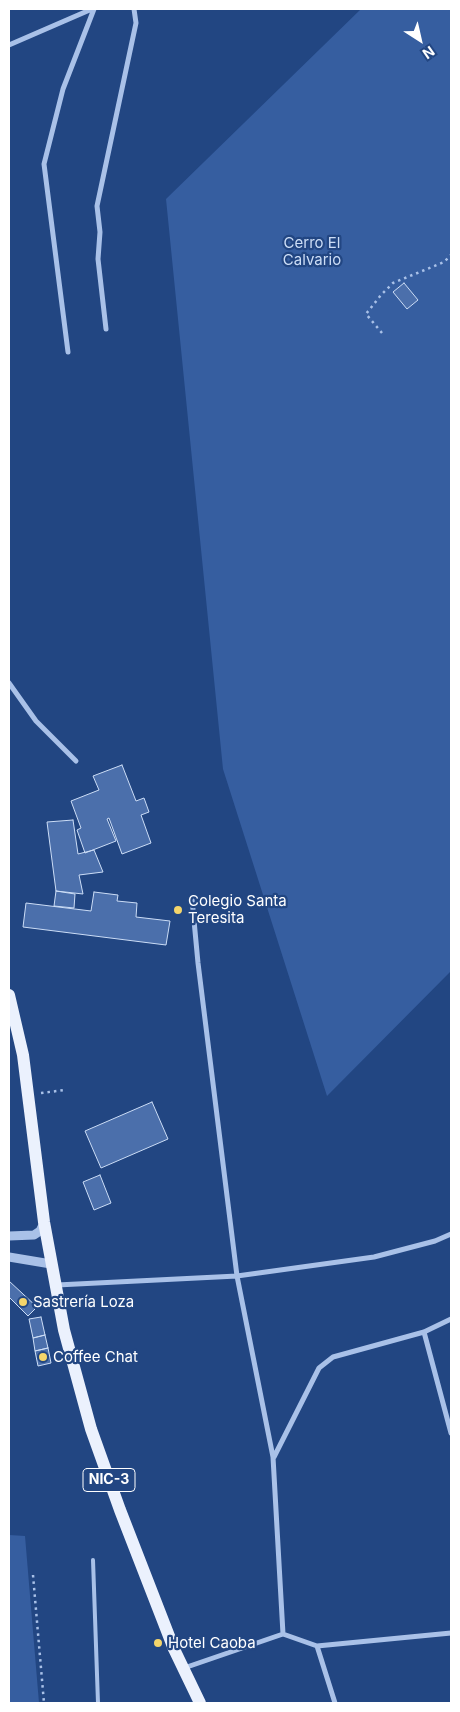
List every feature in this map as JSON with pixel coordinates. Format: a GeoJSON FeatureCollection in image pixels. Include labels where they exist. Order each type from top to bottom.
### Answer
{"type":"FeatureCollection","features":[{"type":"Feature","properties":{"kind":"main road","name":"NIC-3"},"geometry":{"type":"LineString","coordinates":[[9,995],[23,1055],[44,1222],[64,1330],[91,1428],[120,1510],[183,1668],[200,1703]]}},
{"type":"Feature","properties":{"kind":"street"},"geometry":{"type":"LineString","coordinates":[[9,45],[93,9]]}},
{"type":"Feature","properties":{"kind":"street"},"geometry":{"type":"LineString","coordinates":[[68,352],[44,164],[63,89],[93,9]]}},
{"type":"Feature","properties":{"kind":"street"},"geometry":{"type":"LineString","coordinates":[[106,329],[98,259],[100,232],[97,206],[136,23],[134,9]]}},
{"type":"Feature","properties":{"kind":"street"},"geometry":{"type":"LineString","coordinates":[[9,684],[36,721],[76,761]]}},
{"type":"Feature","properties":{"kind":"street"},"geometry":{"type":"LineString","coordinates":[[192,899],[198,963],[238,1276],[273,1457],[283,1634]]}},
{"type":"Feature","properties":{"kind":"street"},"geometry":{"type":"LineString","coordinates":[[9,1236],[34,1235],[40,1231],[44,1222]]}},
{"type":"Feature","properties":{"kind":"street"},"geometry":{"type":"LineString","coordinates":[[55,1285],[238,1276],[374,1257],[435,1241],[451,1234]]}},
{"type":"Feature","properties":{"kind":"street"},"geometry":{"type":"LineString","coordinates":[[9,1257],[51,1264]]}},
{"type":"Feature","properties":{"kind":"street"},"geometry":{"type":"LineString","coordinates":[[273,1457],[319,1368],[333,1357],[424,1332],[451,1319]]}},
{"type":"Feature","properties":{"kind":"street"},"geometry":{"type":"LineString","coordinates":[[424,1332],[451,1433]]}},
{"type":"Feature","properties":{"kind":"street"},"geometry":{"type":"LineString","coordinates":[[183,1668],[283,1634],[317,1646],[451,1633]]}},
{"type":"Feature","properties":{"kind":"street"},"geometry":{"type":"LineString","coordinates":[[317,1646],[335,1703]]}},
{"type":"Feature","properties":{"kind":"lane"},"geometry":{"type":"LineString","coordinates":[[93,1560],[98,1703]]}},
{"type":"Feature","properties":{"kind":"path"},"geometry":{"type":"LineString","coordinates":[[382,333],[366,314],[381,295],[393,282],[444,262],[451,255]]}},
{"type":"Feature","properties":{"kind":"path"},"geometry":{"type":"LineString","coordinates":[[33,1575],[44,1703]]}},
{"type":"Feature","properties":{"kind":"green space","name":"Cerro El Calvario"},"geometry":{"type":"Polygon","coordinates":[[[361,9],[451,9],[451,971],[327,1096],[223,769],[166,199],[361,9]]]}},
{"type":"Feature","properties":{"kind":"green space"},"geometry":{"type":"Polygon","coordinates":[[[9,1535],[25,1536],[39,1703],[9,1703],[9,1535]]]}},
{"type":"Feature","properties":{"kind":"building"},"geometry":{"type":"Polygon","coordinates":[[[404,283],[418,300],[407,309],[393,292],[404,283]]]}},
{"type":"Feature","properties":{"kind":"building"},"geometry":{"type":"Polygon","coordinates":[[[122,765],[136,801],[144,798],[149,812],[141,815],[151,843],[122,854],[109,818],[107,819],[116,841],[85,853],[77,830],[81,828],[71,801],[99,790],[93,776],[122,765]]]}},
{"type":"Feature","properties":{"kind":"building"},"geometry":{"type":"Polygon","coordinates":[[[73,820],[78,854],[94,850],[103,872],[79,875],[83,894],[56,891],[47,822],[73,820]]]}},
{"type":"Feature","properties":{"kind":"building"},"geometry":{"type":"Polygon","coordinates":[[[56,891],[75,894],[74,908],[54,906],[56,891]]]}},
{"type":"Feature","properties":{"kind":"building"},"geometry":{"type":"Polygon","coordinates":[[[94,892],[118,895],[117,901],[137,903],[136,917],[170,921],[166,945],[23,927],[26,903],[91,911],[94,892]]]}},
{"type":"Feature","properties":{"kind":"building"},"geometry":{"type":"Polygon","coordinates":[[[152,1102],[168,1139],[101,1168],[85,1131],[152,1102]]]}},
{"type":"Feature","properties":{"kind":"building"},"geometry":{"type":"Polygon","coordinates":[[[100,1175],[111,1203],[94,1210],[83,1182],[100,1175]]]}},
{"type":"Feature","properties":{"kind":"building","name":"Sastrería Loza"},"geometry":{"type":"Polygon","coordinates":[[[9,1281],[37,1307],[28,1316],[9,1297],[9,1281]]]}},
{"type":"Feature","properties":{"kind":"building"},"geometry":{"type":"Polygon","coordinates":[[[41,1317],[45,1335],[33,1338],[29,1319],[41,1317]]]}},
{"type":"Feature","properties":{"kind":"building"},"geometry":{"type":"Polygon","coordinates":[[[45,1335],[48,1348],[35,1351],[33,1338],[45,1335]]]}},
{"type":"Feature","properties":{"kind":"building","name":"Coffee Chat"},"geometry":{"type":"Polygon","coordinates":[[[48,1348],[51,1363],[38,1366],[35,1351],[48,1348]]]}},
{"type":"Feature","properties":{"kind":"place","name":"Colegio Santa Teresita"},"geometry":{"type":"Point","coordinates":[178,910]}},
{"type":"Feature","properties":{"kind":"place","name":"Sastrería Loza"},"geometry":{"type":"Point","coordinates":[23,1302]}},
{"type":"Feature","properties":{"kind":"place","name":"Coffee Chat"},"geometry":{"type":"Point","coordinates":[43,1357]}},
{"type":"Feature","properties":{"kind":"place","name":"Hotel Caoba"},"geometry":{"type":"Point","coordinates":[158,1643]}}]}
